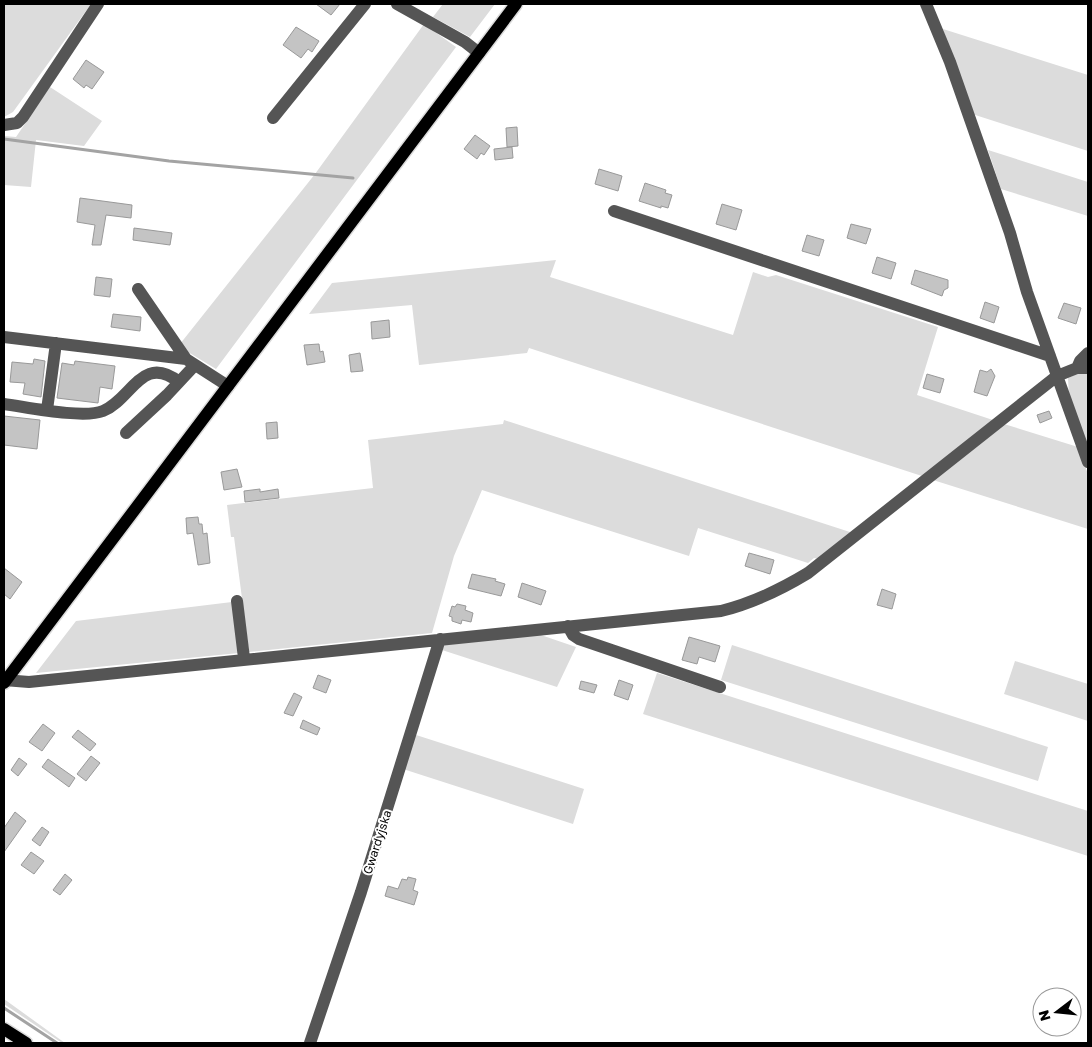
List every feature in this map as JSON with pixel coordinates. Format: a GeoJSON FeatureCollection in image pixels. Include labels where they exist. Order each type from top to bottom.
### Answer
{"type":"FeatureCollection","features":[{"type":"Feature","properties":{"kind":"main road"},"geometry":{"type":"LineString","coordinates":[[4,681],[517,5]]}},
{"type":"Feature","properties":{"kind":"main road"},"geometry":{"type":"LineString","coordinates":[[4,1029],[26,1043]]}},
{"type":"Feature","properties":{"kind":"street"},"geometry":{"type":"LineString","coordinates":[[4,125],[17,123],[23,117],[98,4]]}},
{"type":"Feature","properties":{"kind":"street"},"geometry":{"type":"LineString","coordinates":[[273,118],[365,4]]}},
{"type":"Feature","properties":{"kind":"street"},"geometry":{"type":"LineString","coordinates":[[398,4],[465,42],[479,53]]}},
{"type":"Feature","properties":{"kind":"street"},"geometry":{"type":"LineString","coordinates":[[926,4],[950,62],[1088,462]]}},
{"type":"Feature","properties":{"kind":"street"},"geometry":{"type":"LineString","coordinates":[[614,211],[1050,356]]}},
{"type":"Feature","properties":{"kind":"street"},"geometry":{"type":"LineString","coordinates":[[138,289],[190,362],[228,386]]}},
{"type":"Feature","properties":{"kind":"street"},"geometry":{"type":"LineString","coordinates":[[4,337],[190,362]]}},
{"type":"Feature","properties":{"kind":"street"},"geometry":{"type":"LineString","coordinates":[[47,410],[56,343]]}},
{"type":"Feature","properties":{"kind":"street"},"geometry":{"type":"LineString","coordinates":[[4,681],[29,682],[244,658],[440,640],[721,611],[744,605],[780,590],[808,573],[1057,376],[1083,368],[1080,361],[1088,353]]}},
{"type":"Feature","properties":{"kind":"street"},"geometry":{"type":"LineString","coordinates":[[126,433],[179,382],[190,362]]}},
{"type":"Feature","properties":{"kind":"street"},"geometry":{"type":"LineString","coordinates":[[4,404],[81,414],[102,412],[144,376],[152,372],[166,375],[179,382]]}},
{"type":"Feature","properties":{"kind":"street"},"geometry":{"type":"LineString","coordinates":[[237,601],[244,658]]}},
{"type":"Feature","properties":{"kind":"street"},"geometry":{"type":"LineString","coordinates":[[568,626],[573,635],[579,639],[720,687]]}},
{"type":"Feature","properties":{"kind":"street","name":"Gwardyjska"},"geometry":{"type":"LineString","coordinates":[[310,1043],[361,892],[440,640]]}},
{"type":"Feature","properties":{"kind":"shaded area"},"geometry":{"type":"Polygon","coordinates":[[[4,4],[91,4],[13,112],[4,117],[4,4]]]}},
{"type":"Feature","properties":{"kind":"shaded area"},"geometry":{"type":"Polygon","coordinates":[[[443,4],[495,4],[470,37],[433,17],[443,4]]]}},
{"type":"Feature","properties":{"kind":"shaded area"},"geometry":{"type":"Polygon","coordinates":[[[424,24],[456,47],[216,369],[188,352],[180,344],[315,174],[424,24]]]}},
{"type":"Feature","properties":{"kind":"shaded area"},"geometry":{"type":"Polygon","coordinates":[[[943,29],[1088,75],[1088,151],[969,113],[943,29]]]}},
{"type":"Feature","properties":{"kind":"shaded area"},"geometry":{"type":"Polygon","coordinates":[[[50,87],[102,121],[84,146],[36,140],[31,187],[4,185],[4,136],[16,137],[50,87]]]}},
{"type":"Feature","properties":{"kind":"shaded area"},"geometry":{"type":"Polygon","coordinates":[[[988,150],[1088,182],[1088,216],[1001,189],[988,150]]]}},
{"type":"Feature","properties":{"kind":"shaded area"},"geometry":{"type":"Polygon","coordinates":[[[556,260],[550,277],[733,335],[753,272],[768,277],[776,275],[938,327],[917,395],[996,421],[925,477],[529,348],[527,353],[419,365],[412,305],[309,314],[332,283],[556,260]]]}},
{"type":"Feature","properties":{"kind":"shaded area"},"geometry":{"type":"Polygon","coordinates":[[[1082,372],[1088,372],[1088,452],[1069,398],[1068,378],[1082,372]]]}},
{"type":"Feature","properties":{"kind":"shaded area"},"geometry":{"type":"Polygon","coordinates":[[[504,420],[853,533],[819,559],[814,558],[808,563],[698,528],[689,556],[482,490],[454,556],[432,633],[249,652],[234,537],[231,537],[227,505],[373,488],[368,440],[503,424],[504,420]]]}},
{"type":"Feature","properties":{"kind":"shaded area"},"geometry":{"type":"Polygon","coordinates":[[[1004,424],[1078,447],[1088,474],[1088,529],[933,480],[1004,424]]]}},
{"type":"Feature","properties":{"kind":"shaded area"},"geometry":{"type":"Polygon","coordinates":[[[232,602],[239,653],[36,673],[76,621],[232,602]]]}},
{"type":"Feature","properties":{"kind":"shaded area"},"geometry":{"type":"Polygon","coordinates":[[[535,633],[576,647],[557,687],[442,650],[446,642],[535,633]]]}},
{"type":"Feature","properties":{"kind":"shaded area"},"geometry":{"type":"Polygon","coordinates":[[[732,645],[1048,747],[1038,781],[721,680],[732,645]]]}},
{"type":"Feature","properties":{"kind":"shaded area"},"geometry":{"type":"Polygon","coordinates":[[[1015,661],[1088,684],[1088,721],[1004,694],[1015,661]]]}},
{"type":"Feature","properties":{"kind":"shaded area"},"geometry":{"type":"Polygon","coordinates":[[[657,673],[1088,811],[1088,856],[643,714],[657,673]]]}},
{"type":"Feature","properties":{"kind":"shaded area"},"geometry":{"type":"Polygon","coordinates":[[[413,734],[584,789],[573,824],[403,769],[413,734]]]}},
{"type":"Feature","properties":{"kind":"shaded area"},"geometry":{"type":"Polygon","coordinates":[[[4,999],[65,1043],[62,1043],[4,1004],[4,999]]]}},
{"type":"Feature","properties":{"kind":"building"},"geometry":{"type":"Polygon","coordinates":[[[316,4],[340,4],[331,15],[316,4]]]}},
{"type":"Feature","properties":{"kind":"building"},"geometry":{"type":"Polygon","coordinates":[[[296,27],[319,41],[312,52],[308,49],[301,58],[283,45],[296,27]]]}},
{"type":"Feature","properties":{"kind":"building"},"geometry":{"type":"Polygon","coordinates":[[[86,60],[104,72],[92,89],[86,85],[84,88],[73,79],[86,60]]]}},
{"type":"Feature","properties":{"kind":"building"},"geometry":{"type":"Polygon","coordinates":[[[517,127],[518,146],[507,147],[506,128],[517,127]]]}},
{"type":"Feature","properties":{"kind":"building"},"geometry":{"type":"Polygon","coordinates":[[[475,135],[490,146],[484,155],[481,153],[477,159],[464,149],[475,135]]]}},
{"type":"Feature","properties":{"kind":"building"},"geometry":{"type":"Polygon","coordinates":[[[512,147],[513,158],[495,160],[494,149],[512,147]]]}},
{"type":"Feature","properties":{"kind":"building"},"geometry":{"type":"Polygon","coordinates":[[[599,169],[622,176],[618,191],[595,184],[599,169]]]}},
{"type":"Feature","properties":{"kind":"building"},"geometry":{"type":"Polygon","coordinates":[[[645,183],[666,190],[665,193],[672,195],[668,208],[661,206],[661,208],[639,201],[645,183]]]}},
{"type":"Feature","properties":{"kind":"building"},"geometry":{"type":"Polygon","coordinates":[[[80,198],[132,205],[131,218],[106,215],[101,245],[92,245],[95,225],[77,222],[80,198]]]}},
{"type":"Feature","properties":{"kind":"building"},"geometry":{"type":"Polygon","coordinates":[[[722,204],[742,210],[736,230],[716,224],[722,204]]]}},
{"type":"Feature","properties":{"kind":"building"},"geometry":{"type":"Polygon","coordinates":[[[851,224],[871,229],[866,244],[847,238],[851,224]]]}},
{"type":"Feature","properties":{"kind":"building"},"geometry":{"type":"Polygon","coordinates":[[[134,228],[172,233],[170,245],[133,240],[134,228]]]}},
{"type":"Feature","properties":{"kind":"building"},"geometry":{"type":"Polygon","coordinates":[[[807,235],[824,240],[819,256],[802,251],[807,235]]]}},
{"type":"Feature","properties":{"kind":"building"},"geometry":{"type":"Polygon","coordinates":[[[877,257],[896,263],[891,279],[872,273],[877,257]]]}},
{"type":"Feature","properties":{"kind":"building"},"geometry":{"type":"Polygon","coordinates":[[[915,270],[948,280],[948,288],[944,290],[942,296],[911,284],[915,270]]]}},
{"type":"Feature","properties":{"kind":"building"},"geometry":{"type":"Polygon","coordinates":[[[96,277],[112,279],[110,297],[94,295],[96,277]]]}},
{"type":"Feature","properties":{"kind":"building"},"geometry":{"type":"Polygon","coordinates":[[[985,302],[999,307],[994,323],[980,318],[985,302]]]}},
{"type":"Feature","properties":{"kind":"building"},"geometry":{"type":"Polygon","coordinates":[[[1064,303],[1081,308],[1076,324],[1058,318],[1064,303]]]}},
{"type":"Feature","properties":{"kind":"building"},"geometry":{"type":"Polygon","coordinates":[[[113,314],[141,317],[140,331],[111,327],[113,314]]]}},
{"type":"Feature","properties":{"kind":"building"},"geometry":{"type":"Polygon","coordinates":[[[389,320],[390,337],[372,339],[371,322],[389,320]]]}},
{"type":"Feature","properties":{"kind":"building"},"geometry":{"type":"Polygon","coordinates":[[[319,344],[320,352],[323,351],[325,362],[307,365],[304,345],[319,344]]]}},
{"type":"Feature","properties":{"kind":"building"},"geometry":{"type":"Polygon","coordinates":[[[360,353],[363,371],[351,372],[349,355],[360,353]]]}},
{"type":"Feature","properties":{"kind":"building"},"geometry":{"type":"Polygon","coordinates":[[[34,359],[45,361],[41,397],[23,394],[25,383],[10,382],[12,362],[33,364],[34,359]]]}},
{"type":"Feature","properties":{"kind":"building"},"geometry":{"type":"Polygon","coordinates":[[[75,361],[115,366],[112,389],[100,387],[98,403],[57,398],[62,363],[74,365],[75,361]]]}},
{"type":"Feature","properties":{"kind":"building"},"geometry":{"type":"Polygon","coordinates":[[[991,369],[995,376],[987,396],[974,392],[980,370],[987,372],[991,369]]]}},
{"type":"Feature","properties":{"kind":"building"},"geometry":{"type":"Polygon","coordinates":[[[927,374],[944,379],[940,393],[923,388],[927,374]]]}},
{"type":"Feature","properties":{"kind":"building"},"geometry":{"type":"Polygon","coordinates":[[[1049,411],[1052,418],[1040,423],[1037,415],[1049,411]]]}},
{"type":"Feature","properties":{"kind":"building"},"geometry":{"type":"Polygon","coordinates":[[[4,416],[40,420],[37,449],[4,445],[4,416]]]}},
{"type":"Feature","properties":{"kind":"building"},"geometry":{"type":"Polygon","coordinates":[[[277,422],[278,438],[267,439],[266,423],[277,422]]]}},
{"type":"Feature","properties":{"kind":"building"},"geometry":{"type":"Polygon","coordinates":[[[237,469],[242,487],[224,490],[221,472],[237,469]]]}},
{"type":"Feature","properties":{"kind":"building"},"geometry":{"type":"Polygon","coordinates":[[[260,489],[260,492],[278,489],[279,498],[245,502],[244,491],[260,489]]]}},
{"type":"Feature","properties":{"kind":"building"},"geometry":{"type":"Polygon","coordinates":[[[198,517],[199,524],[202,524],[203,534],[207,533],[210,563],[198,565],[193,533],[187,534],[186,518],[198,517]]]}},
{"type":"Feature","properties":{"kind":"building"},"geometry":{"type":"Polygon","coordinates":[[[749,553],[774,560],[770,574],[745,566],[749,553]]]}},
{"type":"Feature","properties":{"kind":"building"},"geometry":{"type":"Polygon","coordinates":[[[4,568],[22,582],[10,599],[4,594],[4,568]]]}},
{"type":"Feature","properties":{"kind":"building"},"geometry":{"type":"Polygon","coordinates":[[[472,574],[496,579],[495,581],[505,584],[501,596],[468,588],[472,574]]]}},
{"type":"Feature","properties":{"kind":"building"},"geometry":{"type":"Polygon","coordinates":[[[522,583],[546,591],[541,605],[518,597],[522,583]]]}},
{"type":"Feature","properties":{"kind":"building"},"geometry":{"type":"Polygon","coordinates":[[[882,589],[896,594],[892,609],[877,605],[882,589]]]}},
{"type":"Feature","properties":{"kind":"building"},"geometry":{"type":"Polygon","coordinates":[[[457,604],[466,606],[465,610],[473,613],[471,622],[462,620],[461,624],[452,621],[452,617],[449,616],[452,606],[455,607],[457,604]]]}},
{"type":"Feature","properties":{"kind":"building"},"geometry":{"type":"Polygon","coordinates":[[[689,637],[720,646],[715,662],[699,657],[697,664],[682,660],[689,637]]]}},
{"type":"Feature","properties":{"kind":"building"},"geometry":{"type":"Polygon","coordinates":[[[318,675],[331,680],[326,693],[313,688],[318,675]]]}},
{"type":"Feature","properties":{"kind":"building"},"geometry":{"type":"Polygon","coordinates":[[[619,680],[633,685],[628,700],[614,695],[619,680]]]}},
{"type":"Feature","properties":{"kind":"building"},"geometry":{"type":"Polygon","coordinates":[[[581,681],[597,685],[594,693],[579,689],[581,681]]]}},
{"type":"Feature","properties":{"kind":"building"},"geometry":{"type":"Polygon","coordinates":[[[294,693],[302,697],[293,716],[284,713],[294,693]]]}},
{"type":"Feature","properties":{"kind":"building"},"geometry":{"type":"Polygon","coordinates":[[[303,720],[320,728],[317,735],[300,728],[303,720]]]}},
{"type":"Feature","properties":{"kind":"building"},"geometry":{"type":"Polygon","coordinates":[[[43,724],[55,733],[42,751],[29,742],[43,724]]]}},
{"type":"Feature","properties":{"kind":"building"},"geometry":{"type":"Polygon","coordinates":[[[78,730],[96,744],[90,751],[72,737],[78,730]]]}},
{"type":"Feature","properties":{"kind":"building"},"geometry":{"type":"Polygon","coordinates":[[[91,756],[100,763],[86,781],[77,774],[91,756]]]}},
{"type":"Feature","properties":{"kind":"building"},"geometry":{"type":"Polygon","coordinates":[[[19,758],[27,764],[18,776],[11,770],[19,758]]]}},
{"type":"Feature","properties":{"kind":"building"},"geometry":{"type":"Polygon","coordinates":[[[48,759],[75,778],[69,787],[42,767],[48,759]]]}},
{"type":"Feature","properties":{"kind":"building"},"geometry":{"type":"Polygon","coordinates":[[[15,812],[26,821],[4,852],[4,828],[15,812]]]}},
{"type":"Feature","properties":{"kind":"building"},"geometry":{"type":"Polygon","coordinates":[[[42,827],[49,832],[40,846],[32,840],[42,827]]]}},
{"type":"Feature","properties":{"kind":"building"},"geometry":{"type":"Polygon","coordinates":[[[31,852],[44,861],[34,874],[21,865],[31,852]]]}},
{"type":"Feature","properties":{"kind":"building"},"geometry":{"type":"Polygon","coordinates":[[[65,874],[72,880],[60,895],[53,890],[65,874]]]}},
{"type":"Feature","properties":{"kind":"building"},"geometry":{"type":"Polygon","coordinates":[[[408,877],[416,879],[413,890],[418,892],[414,905],[385,896],[388,886],[398,889],[402,879],[407,880],[408,877]]]}},
{"type":"Feature","properties":{"kind":"waterway"},"geometry":{"type":"LineString","coordinates":[[4,139],[169,161],[353,178]]}},
{"type":"Feature","properties":{"kind":"waterway"},"geometry":{"type":"LineString","coordinates":[[4,1008],[57,1043]]}}]}
